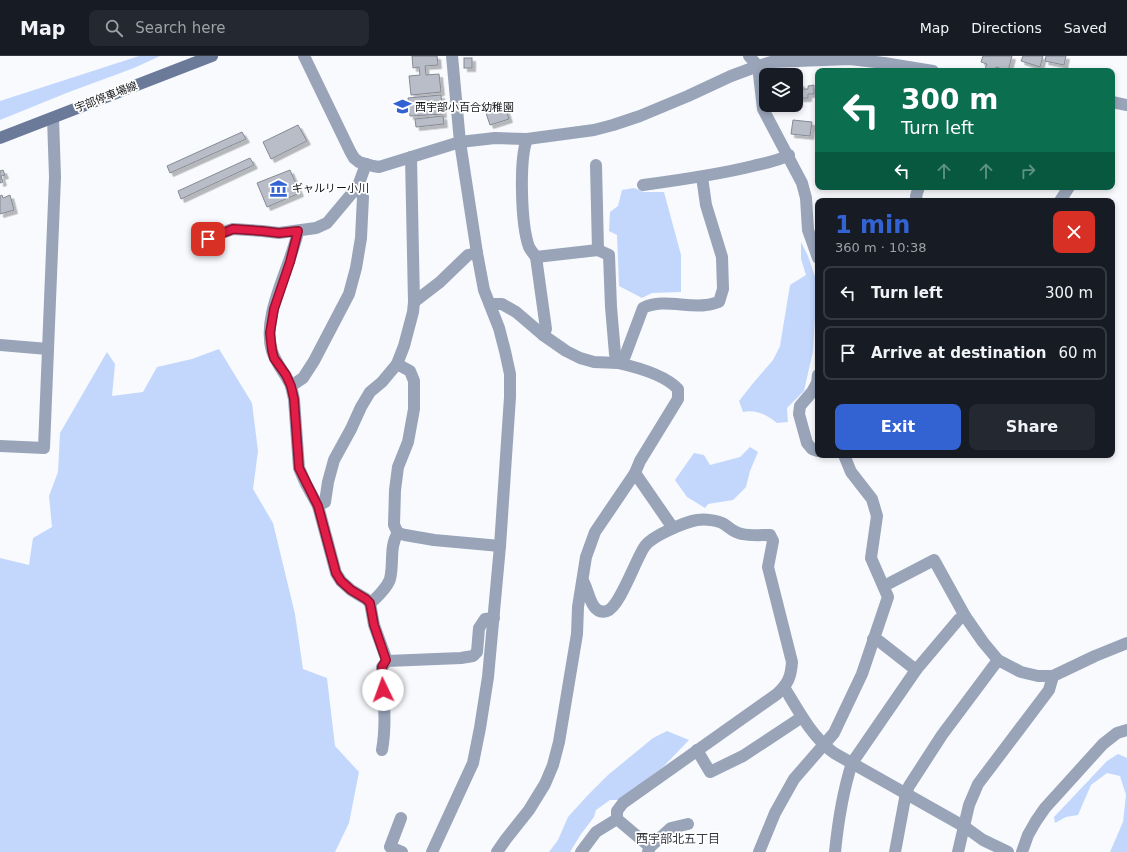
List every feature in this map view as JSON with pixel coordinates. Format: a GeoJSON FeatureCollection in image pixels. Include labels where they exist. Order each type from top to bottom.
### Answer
{"type":"FeatureCollection","features":[{"type":"Feature","properties":{"kind":"main road","name":"宇部停車場線"},"geometry":{"type":"LineString","coordinates":[[0,138],[212,56]]}},
{"type":"Feature","properties":{"kind":"street"},"geometry":{"type":"LineString","coordinates":[[304,56],[354,158],[359,162],[379,167],[460,142],[495,138],[527,139],[588,131],[613,125],[674,102],[758,66],[771,62],[850,59],[884,63],[906,68]]}},
{"type":"Feature","properties":{"kind":"street"},"geometry":{"type":"LineString","coordinates":[[432,852],[473,762],[480,728],[488,677],[494,618],[510,397],[510,374],[505,351],[484,290],[477,253],[460,142],[452,56]]}},
{"type":"Feature","properties":{"kind":"street"},"geometry":{"type":"LineString","coordinates":[[749,56],[758,66],[763,109],[789,155],[802,183],[806,198],[808,230],[815,250]]}},
{"type":"Feature","properties":{"kind":"street"},"geometry":{"type":"LineString","coordinates":[[1115,103],[1127,105]]}},
{"type":"Feature","properties":{"kind":"street"},"geometry":{"type":"LineString","coordinates":[[0,446],[44,448],[55,177],[52,118]]}},
{"type":"Feature","properties":{"kind":"street"},"geometry":{"type":"LineString","coordinates":[[527,139],[525,146],[522,187],[524,224],[529,248],[536,258],[546,329],[543,335]]}},
{"type":"Feature","properties":{"kind":"street"},"geometry":{"type":"LineString","coordinates":[[643,185],[702,177],[781,159],[789,155]]}},
{"type":"Feature","properties":{"kind":"street"},"geometry":{"type":"LineString","coordinates":[[318,506],[325,502],[328,482],[334,460],[361,407],[370,392],[382,382],[397,364],[404,346],[413,312],[414,302],[411,157]]}},
{"type":"Feature","properties":{"kind":"street"},"geometry":{"type":"LineString","coordinates":[[197,244],[233,229],[279,233],[316,228],[327,223],[358,186],[366,164]]}},
{"type":"Feature","properties":{"kind":"street"},"geometry":{"type":"LineString","coordinates":[[596,165],[598,250]]}},
{"type":"Feature","properties":{"kind":"street"},"geometry":{"type":"LineString","coordinates":[[618,363],[625,356],[643,308],[660,304],[706,306],[719,302],[724,289],[722,258],[706,205],[702,177]]}},
{"type":"Feature","properties":{"kind":"street"},"geometry":{"type":"LineString","coordinates":[[291,386],[303,378],[314,361],[349,294],[356,268],[361,231],[363,197],[358,186]]}},
{"type":"Feature","properties":{"kind":"street"},"geometry":{"type":"LineString","coordinates":[[298,231],[290,262],[274,309],[270,333],[272,350],[274,358],[286,375],[291,386],[294,399],[299,468],[318,506],[336,573],[341,581],[351,590],[370,603],[374,625],[386,660],[382,667],[386,720],[382,750]]}},
{"type":"Feature","properties":{"kind":"street"},"geometry":{"type":"LineString","coordinates":[[536,258],[598,250],[608,255],[615,354],[618,363]]}},
{"type":"Feature","properties":{"kind":"street"},"geometry":{"type":"LineString","coordinates":[[414,302],[440,282],[468,255],[477,253]]}},
{"type":"Feature","properties":{"kind":"street"},"geometry":{"type":"LineString","coordinates":[[490,304],[502,304],[516,312],[543,335],[566,351],[580,358],[594,362],[618,363],[636,367],[672,383],[678,389],[678,399],[640,461],[635,472],[595,532],[586,557],[578,608],[577,634],[559,742],[553,766],[545,784],[529,810],[506,838],[497,852]]}},
{"type":"Feature","properties":{"kind":"street"},"geometry":{"type":"LineString","coordinates":[[0,345],[48,349]]}},
{"type":"Feature","properties":{"kind":"street"},"geometry":{"type":"LineString","coordinates":[[397,364],[410,371],[414,381],[414,409],[408,442],[398,467],[395,490],[394,525],[398,532],[405,535],[434,540],[500,546]]}},
{"type":"Feature","properties":{"kind":"street"},"geometry":{"type":"LineString","coordinates":[[815,387],[800,406],[799,414],[808,443],[812,449],[815,450]]}},
{"type":"Feature","properties":{"kind":"street"},"geometry":{"type":"LineString","coordinates":[[759,852],[775,813],[794,779],[817,750],[824,746],[834,733],[862,674],[888,597],[871,558],[877,516],[874,504],[872,499],[851,472],[845,458]]}},
{"type":"Feature","properties":{"kind":"street"},"geometry":{"type":"LineString","coordinates":[[635,472],[673,528]]}},
{"type":"Feature","properties":{"kind":"street"},"geometry":{"type":"LineString","coordinates":[[582,580],[585,584],[590,601],[602,612],[608,611],[614,606],[625,587],[646,544],[673,528],[698,520],[713,521],[723,524],[732,531],[743,535],[770,535],[773,540],[768,567],[792,662],[791,675],[784,687],[777,694],[623,803],[617,811],[617,819],[649,850],[671,828],[688,824]]}},
{"type":"Feature","properties":{"kind":"street"},"geometry":{"type":"LineString","coordinates":[[370,603],[376,599],[390,581],[394,539],[398,532]]}},
{"type":"Feature","properties":{"kind":"street"},"geometry":{"type":"LineString","coordinates":[[884,586],[934,560],[965,616],[983,642],[998,660],[1021,672],[1038,676],[1053,676],[1127,643]]}},
{"type":"Feature","properties":{"kind":"street"},"geometry":{"type":"LineString","coordinates":[[835,852],[848,775],[852,763],[916,670],[959,619],[965,616]]}},
{"type":"Feature","properties":{"kind":"street"},"geometry":{"type":"LineString","coordinates":[[386,660],[434,660],[473,656],[477,652],[479,628],[485,619],[494,618]]}},
{"type":"Feature","properties":{"kind":"street"},"geometry":{"type":"LineString","coordinates":[[873,639],[879,641],[916,670]]}},
{"type":"Feature","properties":{"kind":"street"},"geometry":{"type":"LineString","coordinates":[[895,852],[906,793],[942,735],[998,660]]}},
{"type":"Feature","properties":{"kind":"street"},"geometry":{"type":"LineString","coordinates":[[958,852],[969,805],[978,784],[1049,690],[1053,676]]}},
{"type":"Feature","properties":{"kind":"street"},"geometry":{"type":"LineString","coordinates":[[784,687],[802,717],[824,746],[965,827],[983,840],[1008,852]]}},
{"type":"Feature","properties":{"kind":"street"},"geometry":{"type":"LineString","coordinates":[[697,750],[710,772],[743,756],[802,717]]}},
{"type":"Feature","properties":{"kind":"street"},"geometry":{"type":"LineString","coordinates":[[1022,852],[1028,835],[1045,808],[1103,744],[1116,733],[1127,730]]}},
{"type":"Feature","properties":{"kind":"street"},"geometry":{"type":"LineString","coordinates":[[400,818],[390,847],[402,852]]}},
{"type":"Feature","properties":{"kind":"street"},"geometry":{"type":"LineString","coordinates":[[581,852],[596,832],[617,819]]}},
{"type":"Feature","properties":{"kind":"shaded area"},"geometry":{"type":"Polygon","coordinates":[[[139,56],[160,56],[134,68],[0,120],[0,101],[139,56]]]}},
{"type":"Feature","properties":{"kind":"shaded area"},"geometry":{"type":"Polygon","coordinates":[[[634,188],[644,192],[664,192],[681,255],[681,292],[652,293],[642,298],[619,286],[617,235],[609,231],[610,212],[618,206],[622,190],[634,188]]]}},
{"type":"Feature","properties":{"kind":"shaded area"},"geometry":{"type":"Polygon","coordinates":[[[801,242],[808,256],[815,277],[813,351],[804,391],[787,408],[788,422],[777,423],[761,413],[752,411],[743,412],[739,401],[773,360],[780,346],[790,285],[806,275],[801,259],[801,242]]]}},
{"type":"Feature","properties":{"kind":"shaded area"},"geometry":{"type":"Polygon","coordinates":[[[219,349],[252,403],[258,451],[253,489],[273,523],[295,614],[303,669],[327,678],[335,746],[359,772],[349,823],[335,852],[0,852],[0,558],[29,565],[33,538],[52,527],[49,496],[58,472],[60,433],[107,352],[115,364],[112,396],[143,392],[157,367],[192,359],[219,349]]]}},
{"type":"Feature","properties":{"kind":"shaded area"},"geometry":{"type":"Polygon","coordinates":[[[750,447],[758,452],[750,471],[746,487],[733,500],[708,504],[705,508],[687,497],[675,480],[694,453],[704,455],[710,465],[740,457],[750,447]]]}},
{"type":"Feature","properties":{"kind":"shaded area"},"geometry":{"type":"Polygon","coordinates":[[[667,731],[689,740],[663,767],[619,800],[610,800],[596,810],[594,817],[570,852],[549,852],[558,840],[568,817],[587,796],[608,775],[653,738],[667,731]]]}},
{"type":"Feature","properties":{"kind":"shaded area"},"geometry":{"type":"Polygon","coordinates":[[[1118,754],[1127,758],[1127,852],[1110,852],[1123,822],[1126,795],[1120,776],[1107,773],[1091,785],[1078,815],[1066,817],[1055,823],[1054,817],[1107,761],[1118,754]]]}},
{"type":"Feature","properties":{"kind":"building"},"geometry":{"type":"Polygon","coordinates":[[[412,56],[437,56],[438,65],[425,66],[426,75],[439,74],[441,92],[411,95],[409,76],[420,75],[419,67],[413,68],[412,56]]]}},
{"type":"Feature","properties":{"kind":"building"},"geometry":{"type":"Polygon","coordinates":[[[983,56],[1012,56],[1009,68],[985,68],[987,64],[981,62],[983,56]]]}},
{"type":"Feature","properties":{"kind":"building"},"geometry":{"type":"Polygon","coordinates":[[[1023,56],[1043,56],[1040,67],[1021,61],[1023,56]]]}},
{"type":"Feature","properties":{"kind":"building"},"geometry":{"type":"Polygon","coordinates":[[[1046,56],[1066,56],[1064,65],[1045,61],[1046,56]]]}},
{"type":"Feature","properties":{"kind":"building"},"geometry":{"type":"Polygon","coordinates":[[[464,58],[472,58],[472,68],[464,68],[464,58]]]}},
{"type":"Feature","properties":{"kind":"building"},"geometry":{"type":"Polygon","coordinates":[[[814,85],[814,94],[808,94],[808,98],[803,98],[803,89],[808,89],[808,86],[814,85]]]}},
{"type":"Feature","properties":{"kind":"building"},"geometry":{"type":"Polygon","coordinates":[[[441,95],[443,114],[410,116],[408,98],[441,95]]]}},
{"type":"Feature","properties":{"kind":"building"},"geometry":{"type":"Polygon","coordinates":[[[504,104],[509,119],[490,125],[485,110],[504,104]]]}},
{"type":"Feature","properties":{"kind":"building"},"geometry":{"type":"Polygon","coordinates":[[[443,116],[444,124],[416,127],[415,119],[443,116]]]}},
{"type":"Feature","properties":{"kind":"building"},"geometry":{"type":"Polygon","coordinates":[[[793,120],[812,122],[810,136],[791,134],[793,120]]]}},
{"type":"Feature","properties":{"kind":"building"},"geometry":{"type":"Polygon","coordinates":[[[298,125],[307,141],[271,159],[263,142],[298,125]]]}},
{"type":"Feature","properties":{"kind":"building"},"geometry":{"type":"Polygon","coordinates":[[[242,132],[246,139],[170,173],[167,166],[242,132]]]}},
{"type":"Feature","properties":{"kind":"building"},"geometry":{"type":"Polygon","coordinates":[[[250,158],[254,165],[181,199],[178,191],[250,158]]]}},
{"type":"Feature","properties":{"kind":"building"},"geometry":{"type":"Polygon","coordinates":[[[3,170],[5,175],[1,176],[3,182],[0,183],[0,171],[3,170]]]}},
{"type":"Feature","properties":{"kind":"building","name":"ギャルリー小川"},"geometry":{"type":"Polygon","coordinates":[[[290,170],[300,193],[267,207],[257,183],[290,170]]]}},
{"type":"Feature","properties":{"kind":"building"},"geometry":{"type":"Polygon","coordinates":[[[2,195],[3,198],[10,195],[14,210],[0,214],[0,196],[2,195]]]}},
{"type":"Feature","properties":{"kind":"place","name":"西宇部小百合幼稚園"},"geometry":{"type":"Point","coordinates":[402,107]}},
{"type":"Feature","properties":{"kind":"place","name":"ギャルリー小川"},"geometry":{"type":"Point","coordinates":[279,188]}},
{"type":"Feature","properties":{"kind":"district","name":"西宇部北五丁目"},"geometry":{"type":"Point","coordinates":[678,839]}},
{"type":"Feature","properties":{"kind":"route"},"geometry":{"type":"LineString","coordinates":[[208,239],[233,229],[279,233],[298,231],[271,322],[270,333],[272,350],[274,358],[286,375],[291,386],[294,399],[299,468],[318,506],[336,573],[341,581],[351,590],[370,603],[374,625],[386,660],[382,667],[383,690]]}}]}
